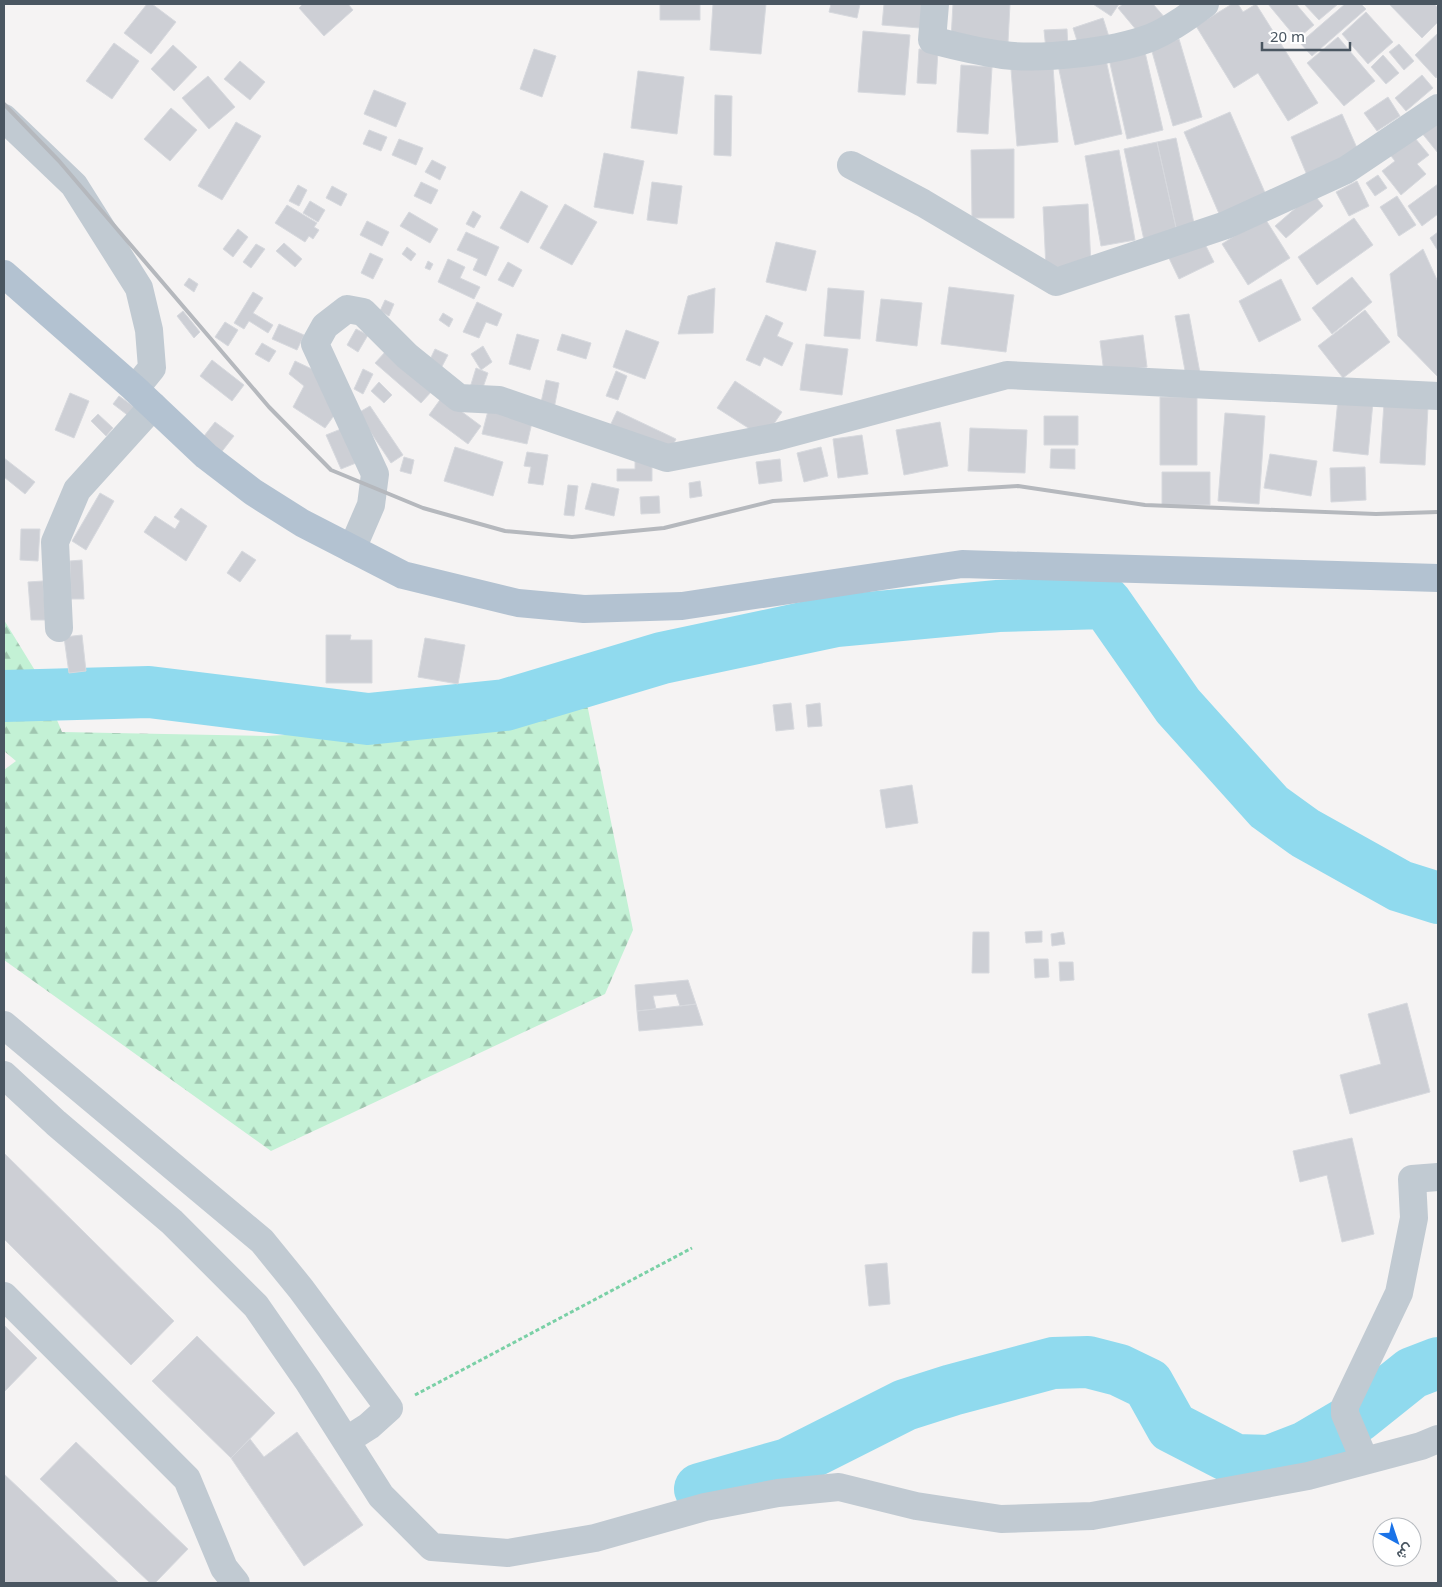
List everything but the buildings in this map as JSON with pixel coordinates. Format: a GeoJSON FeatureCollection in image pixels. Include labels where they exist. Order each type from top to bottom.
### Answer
{"type":"FeatureCollection","features":[{"type":"Feature","properties":{"kind":"main road"},"geometry":{"type":"LineString","coordinates":[[4,274],[144,398],[206,456],[253,492],[352,549],[403,575],[518,603],[584,609],[682,606],[962,564],[1438,578]]}},
{"type":"Feature","properties":{"kind":"street"},"geometry":{"type":"LineString","coordinates":[[935,4],[932,40],[1005,56],[1074,53],[1123,46],[1151,37],[1180,23],[1205,4]]}},
{"type":"Feature","properties":{"kind":"street"},"geometry":{"type":"LineString","coordinates":[[851,165],[923,203],[1056,282],[1226,225],[1337,174],[1438,108]]}},
{"type":"Feature","properties":{"kind":"street"},"geometry":{"type":"LineString","coordinates":[[4,118],[74,185],[139,288],[149,330],[152,368],[144,398],[77,490],[55,542],[59,628]]}},
{"type":"Feature","properties":{"kind":"street"},"geometry":{"type":"LineString","coordinates":[[352,549],[371,504],[375,474],[316,344],[325,326],[347,309],[363,312],[407,356],[460,398],[499,400],[667,458],[776,437],[1007,375],[1438,396]]}},
{"type":"Feature","properties":{"kind":"street"},"geometry":{"type":"LineString","coordinates":[[4,1025],[262,1241],[302,1289],[372,1422],[381,1496],[432,1547],[508,1553],[595,1538],[705,1508],[778,1493],[839,1487],[916,1506],[1001,1519],[1092,1516],[1308,1476],[1360,1449],[1421,1446],[1438,1439]]}},
{"type":"Feature","properties":{"kind":"street"},"geometry":{"type":"LineString","coordinates":[[4,1075],[56,1123],[172,1222],[372,1422]]}},
{"type":"Feature","properties":{"kind":"street"},"geometry":{"type":"LineString","coordinates":[[1360,1449],[1345,1414],[1344,1406],[1399,1293],[1414,1218],[1412,1179],[1438,1178]]}},
{"type":"Feature","properties":{"kind":"street"},"geometry":{"type":"LineString","coordinates":[[4,1296],[187,1479],[224,1568],[236,1583]]}},
{"type":"Feature","properties":{"kind":"path"},"geometry":{"type":"LineString","coordinates":[[372,1422],[692,1248]]}},
{"type":"Feature","properties":{"kind":"green space"},"geometry":{"type":"Polygon","coordinates":[[[4,620],[39,677],[62,732],[266,736],[494,724],[585,694],[633,930],[605,994],[271,1151],[4,960],[4,770],[16,761],[4,751],[4,620]]]}},
{"type":"Feature","properties":{"kind":"waterway"},"geometry":{"type":"LineString","coordinates":[[4,696],[149,692],[368,719],[505,705],[662,658],[836,621],[998,606],[1106,603],[1178,706],[1269,807],[1305,833],[1400,886],[1438,898]]}},
{"type":"Feature","properties":{"kind":"waterway"},"geometry":{"type":"LineString","coordinates":[[700,1489],[788,1464],[905,1405],[952,1390],[1053,1363],[1088,1362],[1119,1370],[1148,1384],[1172,1427],[1236,1460],[1270,1461],[1306,1447],[1357,1417],[1412,1373],[1438,1363]]}},
{"type":"Feature","properties":{"kind":"railway"},"geometry":{"type":"LineString","coordinates":[[4,104],[59,161],[269,407],[331,470],[423,508],[505,531],[572,537],[664,528],[773,501],[1018,486],[1145,505],[1376,514],[1438,512]]}}]}
